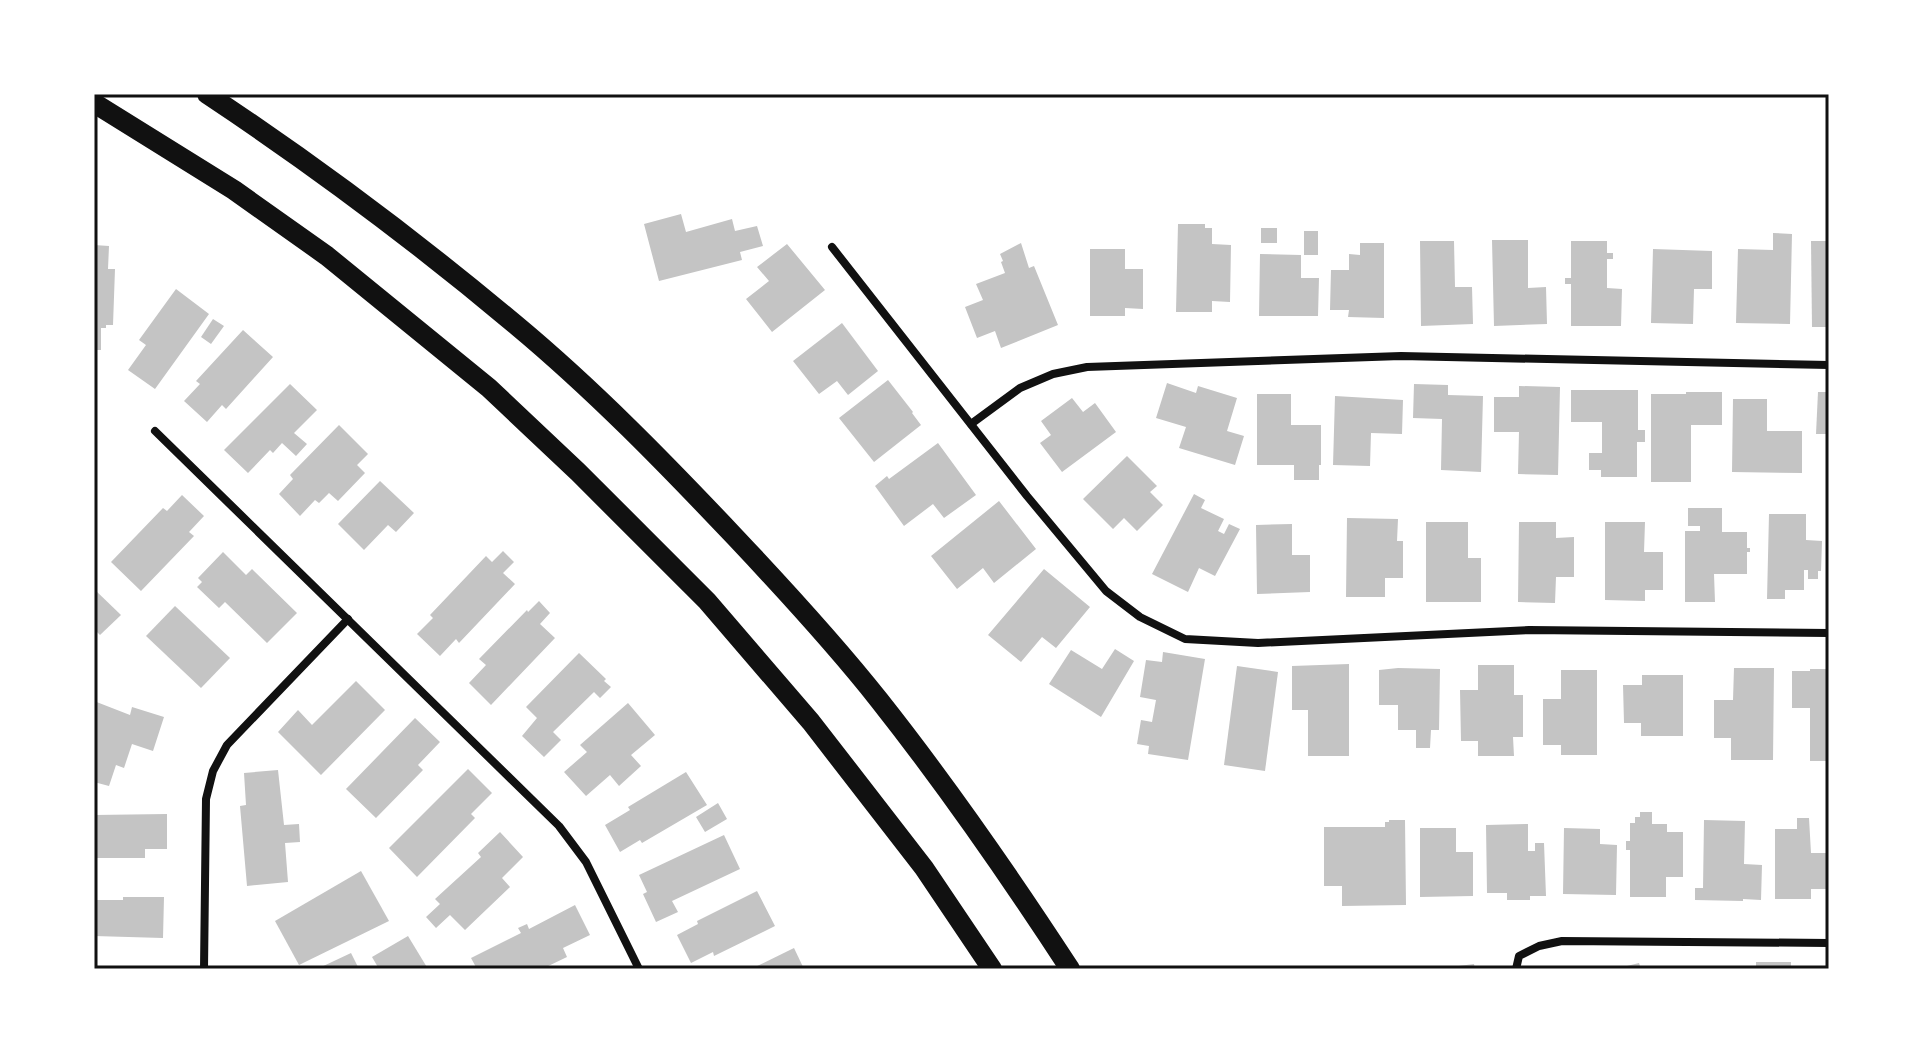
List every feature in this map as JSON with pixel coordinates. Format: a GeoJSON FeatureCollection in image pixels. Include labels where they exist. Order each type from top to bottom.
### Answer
{"type":"FeatureCollection","features":[{"type":"Feature","properties":{"kind":"main road"},"geometry":{"type":"LineString","coordinates":[[207,94],[288,148],[397,229],[518,326],[631,430],[796,601],[878,699],[962,811],[1070,969]]}},
{"type":"Feature","properties":{"kind":"main road"},"geometry":{"type":"LineString","coordinates":[[94,103],[234,190],[327,256],[489,388],[578,472],[707,601],[811,722],[924,868],[992,969]]}},
{"type":"Feature","properties":{"kind":"street"},"geometry":{"type":"LineString","coordinates":[[832,247],[1027,496],[1106,591],[1140,617],[1185,639],[1258,643],[1529,630],[1829,633]]}},
{"type":"Feature","properties":{"kind":"street"},"geometry":{"type":"LineString","coordinates":[[971,424],[1020,388],[1053,374],[1087,367],[1401,356],[1829,365]]}},
{"type":"Feature","properties":{"kind":"street"},"geometry":{"type":"LineString","coordinates":[[155,431],[559,826],[586,862],[639,969]]}},
{"type":"Feature","properties":{"kind":"street"},"geometry":{"type":"LineString","coordinates":[[204,969],[206,799],[213,771],[227,745],[348,619]]}},
{"type":"Feature","properties":{"kind":"street"},"geometry":{"type":"LineString","coordinates":[[1516,969],[1519,956],[1539,946],[1562,941],[1829,943]]}},
{"type":"Feature","properties":{"kind":"building"},"geometry":{"type":"Polygon","coordinates":[[[681,214],[686,232],[732,219],[735,231],[757,226],[763,246],[740,252],[742,260],[659,281],[644,224],[681,214]]]}},
{"type":"Feature","properties":{"kind":"building"},"geometry":{"type":"Polygon","coordinates":[[[1178,224],[1205,224],[1205,228],[1212,228],[1212,244],[1231,245],[1230,302],[1212,301],[1212,312],[1176,312],[1178,224]]]}},
{"type":"Feature","properties":{"kind":"building"},"geometry":{"type":"Polygon","coordinates":[[[1261,228],[1277,228],[1277,243],[1261,243],[1261,228]]]}},
{"type":"Feature","properties":{"kind":"building"},"geometry":{"type":"Polygon","coordinates":[[[1304,231],[1318,231],[1318,255],[1304,255],[1304,231]]]}},
{"type":"Feature","properties":{"kind":"building"},"geometry":{"type":"Polygon","coordinates":[[[1773,233],[1792,234],[1790,324],[1736,323],[1738,249],[1773,250],[1773,233]]]}},
{"type":"Feature","properties":{"kind":"building"},"geometry":{"type":"Polygon","coordinates":[[[1492,240],[1528,240],[1528,288],[1546,287],[1547,324],[1494,326],[1492,240]]]}},
{"type":"Feature","properties":{"kind":"building"},"geometry":{"type":"Polygon","coordinates":[[[1420,241],[1454,241],[1455,287],[1472,287],[1473,324],[1421,326],[1420,241]]]}},
{"type":"Feature","properties":{"kind":"building"},"geometry":{"type":"Polygon","coordinates":[[[1571,241],[1607,241],[1607,253],[1613,253],[1613,259],[1607,259],[1607,288],[1622,289],[1621,326],[1571,326],[1571,284],[1565,284],[1565,278],[1571,278],[1571,241]]]}},
{"type":"Feature","properties":{"kind":"building"},"geometry":{"type":"Polygon","coordinates":[[[1811,241],[1829,241],[1829,327],[1812,327],[1811,241]]]}},
{"type":"Feature","properties":{"kind":"building"},"geometry":{"type":"Polygon","coordinates":[[[1021,243],[1029,268],[1034,266],[1058,325],[1001,348],[995,331],[977,338],[965,307],[983,300],[976,284],[1005,273],[1000,254],[1021,243]]]}},
{"type":"Feature","properties":{"kind":"building"},"geometry":{"type":"Polygon","coordinates":[[[1360,243],[1384,243],[1384,318],[1348,317],[1349,310],[1330,310],[1331,270],[1349,270],[1349,254],[1360,255],[1360,243]]]}},
{"type":"Feature","properties":{"kind":"building"},"geometry":{"type":"Polygon","coordinates":[[[787,244],[825,290],[772,332],[746,299],[769,281],[757,267],[787,244]]]}},
{"type":"Feature","properties":{"kind":"building"},"geometry":{"type":"Polygon","coordinates":[[[94,245],[109,246],[108,269],[115,269],[113,325],[101,328],[101,350],[94,350],[94,245]]]}},
{"type":"Feature","properties":{"kind":"building"},"geometry":{"type":"Polygon","coordinates":[[[1090,249],[1125,249],[1125,269],[1143,269],[1143,309],[1125,308],[1125,316],[1090,316],[1090,249]]]}},
{"type":"Feature","properties":{"kind":"building"},"geometry":{"type":"Polygon","coordinates":[[[1653,249],[1712,251],[1712,289],[1694,289],[1693,324],[1651,323],[1653,249]]]}},
{"type":"Feature","properties":{"kind":"building"},"geometry":{"type":"Polygon","coordinates":[[[1260,254],[1301,255],[1301,278],[1319,278],[1318,316],[1259,316],[1260,254]]]}},
{"type":"Feature","properties":{"kind":"building"},"geometry":{"type":"Polygon","coordinates":[[[176,289],[209,314],[155,389],[128,370],[146,345],[139,340],[176,289]]]}},
{"type":"Feature","properties":{"kind":"building"},"geometry":{"type":"Polygon","coordinates":[[[213,319],[224,326],[211,344],[201,337],[213,319]]]}},
{"type":"Feature","properties":{"kind":"building"},"geometry":{"type":"Polygon","coordinates":[[[842,323],[878,371],[848,395],[837,381],[819,394],[793,361],[842,323]]]}},
{"type":"Feature","properties":{"kind":"building"},"geometry":{"type":"Polygon","coordinates":[[[243,330],[273,357],[226,409],[222,405],[207,422],[184,401],[200,384],[196,381],[243,330]]]}},
{"type":"Feature","properties":{"kind":"building"},"geometry":{"type":"Polygon","coordinates":[[[888,380],[921,425],[874,462],[839,418],[888,380]]]}},
{"type":"Feature","properties":{"kind":"building"},"geometry":{"type":"Polygon","coordinates":[[[1167,383],[1196,393],[1198,386],[1237,398],[1227,431],[1244,436],[1235,465],[1179,448],[1186,427],[1156,418],[1167,383]]]}},
{"type":"Feature","properties":{"kind":"building"},"geometry":{"type":"Polygon","coordinates":[[[290,384],[317,410],[294,433],[307,444],[296,456],[282,443],[273,453],[270,450],[248,473],[224,450],[290,384]]]}},
{"type":"Feature","properties":{"kind":"building"},"geometry":{"type":"Polygon","coordinates":[[[1414,384],[1448,385],[1448,395],[1483,396],[1481,472],[1441,470],[1442,419],[1413,418],[1414,384]]]}},
{"type":"Feature","properties":{"kind":"building"},"geometry":{"type":"Polygon","coordinates":[[[1519,386],[1560,387],[1558,475],[1518,474],[1519,432],[1494,432],[1494,397],[1519,397],[1519,386]]]}},
{"type":"Feature","properties":{"kind":"building"},"geometry":{"type":"Polygon","coordinates":[[[1571,390],[1638,390],[1638,430],[1645,430],[1645,442],[1637,442],[1637,477],[1601,477],[1601,470],[1589,470],[1589,453],[1602,453],[1602,422],[1571,422],[1571,390]]]}},
{"type":"Feature","properties":{"kind":"building"},"geometry":{"type":"Polygon","coordinates":[[[1722,392],[1722,425],[1691,425],[1691,482],[1651,482],[1651,394],[1722,392]]]}},
{"type":"Feature","properties":{"kind":"building"},"geometry":{"type":"Polygon","coordinates":[[[1818,392],[1829,392],[1829,434],[1816,434],[1818,392]]]}},
{"type":"Feature","properties":{"kind":"building"},"geometry":{"type":"Polygon","coordinates":[[[1257,394],[1291,394],[1291,425],[1321,425],[1319,480],[1294,480],[1294,465],[1257,465],[1257,394]]]}},
{"type":"Feature","properties":{"kind":"building"},"geometry":{"type":"Polygon","coordinates":[[[1335,396],[1403,400],[1402,434],[1371,433],[1370,466],[1333,465],[1335,396]]]}},
{"type":"Feature","properties":{"kind":"building"},"geometry":{"type":"Polygon","coordinates":[[[1072,398],[1083,412],[1095,403],[1116,432],[1062,472],[1040,443],[1051,435],[1041,421],[1072,398]]]}},
{"type":"Feature","properties":{"kind":"building"},"geometry":{"type":"Polygon","coordinates":[[[1733,399],[1767,399],[1767,431],[1802,431],[1802,473],[1732,472],[1733,399]]]}},
{"type":"Feature","properties":{"kind":"building"},"geometry":{"type":"Polygon","coordinates":[[[339,425],[368,454],[357,465],[365,473],[338,501],[329,493],[319,503],[315,500],[300,516],[279,494],[293,479],[290,475],[339,425]]]}},
{"type":"Feature","properties":{"kind":"building"},"geometry":{"type":"Polygon","coordinates":[[[938,443],[976,495],[944,518],[933,504],[904,526],[875,486],[938,443]]]}},
{"type":"Feature","properties":{"kind":"building"},"geometry":{"type":"Polygon","coordinates":[[[1127,456],[1157,486],[1150,492],[1163,505],[1137,531],[1124,518],[1113,529],[1083,499],[1127,456]]]}},
{"type":"Feature","properties":{"kind":"building"},"geometry":{"type":"Polygon","coordinates":[[[380,481],[414,513],[396,532],[388,525],[364,550],[338,524],[380,481]]]}},
{"type":"Feature","properties":{"kind":"building"},"geometry":{"type":"Polygon","coordinates":[[[1194,494],[1205,500],[1201,508],[1224,519],[1218,531],[1224,534],[1229,524],[1240,529],[1215,576],[1199,568],[1188,592],[1152,574],[1194,494]]]}},
{"type":"Feature","properties":{"kind":"building"},"geometry":{"type":"Polygon","coordinates":[[[182,495],[204,516],[189,532],[194,536],[141,591],[111,562],[163,508],[167,511],[182,495]]]}},
{"type":"Feature","properties":{"kind":"building"},"geometry":{"type":"Polygon","coordinates":[[[999,501],[1036,549],[994,583],[983,568],[957,589],[931,556],[999,501]]]}},
{"type":"Feature","properties":{"kind":"building"},"geometry":{"type":"Polygon","coordinates":[[[1688,508],[1722,508],[1722,532],[1747,532],[1750,552],[1747,552],[1747,574],[1714,574],[1715,602],[1685,602],[1685,531],[1700,531],[1700,526],[1688,526],[1688,508]]]}},
{"type":"Feature","properties":{"kind":"building"},"geometry":{"type":"Polygon","coordinates":[[[1769,514],[1806,514],[1806,540],[1822,541],[1818,579],[1808,579],[1808,570],[1804,570],[1804,590],[1785,590],[1785,599],[1767,599],[1769,514]]]}},
{"type":"Feature","properties":{"kind":"building"},"geometry":{"type":"Polygon","coordinates":[[[1347,518],[1398,519],[1397,541],[1403,541],[1403,578],[1385,578],[1385,597],[1346,597],[1347,518]]]}},
{"type":"Feature","properties":{"kind":"building"},"geometry":{"type":"Polygon","coordinates":[[[1426,522],[1468,522],[1468,558],[1481,558],[1481,602],[1426,602],[1426,522]]]}},
{"type":"Feature","properties":{"kind":"building"},"geometry":{"type":"Polygon","coordinates":[[[1519,522],[1556,522],[1556,538],[1574,537],[1574,577],[1556,577],[1555,603],[1518,602],[1519,522]]]}},
{"type":"Feature","properties":{"kind":"building"},"geometry":{"type":"Polygon","coordinates":[[[1605,522],[1645,522],[1644,552],[1663,552],[1663,590],[1645,590],[1645,601],[1605,600],[1605,522]]]}},
{"type":"Feature","properties":{"kind":"building"},"geometry":{"type":"Polygon","coordinates":[[[1292,524],[1292,555],[1310,555],[1310,592],[1257,594],[1256,525],[1292,524]]]}},
{"type":"Feature","properties":{"kind":"building"},"geometry":{"type":"Polygon","coordinates":[[[503,551],[514,562],[503,573],[515,584],[459,643],[456,639],[440,656],[417,634],[433,618],[430,615],[486,556],[492,562],[503,551]]]}},
{"type":"Feature","properties":{"kind":"building"},"geometry":{"type":"Polygon","coordinates":[[[223,552],[246,575],[252,569],[297,613],[267,643],[225,602],[219,608],[197,587],[202,582],[198,578],[223,552]]]}},
{"type":"Feature","properties":{"kind":"building"},"geometry":{"type":"Polygon","coordinates":[[[1044,569],[1090,607],[1056,648],[1042,637],[1021,662],[988,635],[1044,569]]]}},
{"type":"Feature","properties":{"kind":"building"},"geometry":{"type":"Polygon","coordinates":[[[94,589],[121,615],[100,635],[94,629],[94,589]]]}},
{"type":"Feature","properties":{"kind":"building"},"geometry":{"type":"Polygon","coordinates":[[[539,601],[550,613],[540,624],[555,638],[491,705],[469,683],[486,665],[479,659],[539,601]]]}},
{"type":"Feature","properties":{"kind":"building"},"geometry":{"type":"Polygon","coordinates":[[[175,606],[230,658],[201,688],[146,636],[175,606]]]}},
{"type":"Feature","properties":{"kind":"building"},"geometry":{"type":"Polygon","coordinates":[[[1115,649],[1134,661],[1101,717],[1049,684],[1071,650],[1102,669],[1115,649]]]}},
{"type":"Feature","properties":{"kind":"building"},"geometry":{"type":"Polygon","coordinates":[[[1163,652],[1205,659],[1188,760],[1148,754],[1149,746],[1137,744],[1141,720],[1152,722],[1156,700],[1140,697],[1146,660],[1162,662],[1163,652]]]}},
{"type":"Feature","properties":{"kind":"building"},"geometry":{"type":"Polygon","coordinates":[[[579,653],[611,687],[600,698],[594,692],[553,732],[561,740],[544,757],[522,736],[537,718],[526,707],[579,653]]]}},
{"type":"Feature","properties":{"kind":"building"},"geometry":{"type":"Polygon","coordinates":[[[1349,664],[1349,756],[1308,756],[1308,710],[1292,710],[1292,666],[1349,664]]]}},
{"type":"Feature","properties":{"kind":"building"},"geometry":{"type":"Polygon","coordinates":[[[1478,665],[1514,665],[1514,695],[1523,695],[1523,737],[1513,737],[1514,756],[1478,756],[1478,741],[1461,741],[1460,690],[1478,690],[1478,665]]]}},
{"type":"Feature","properties":{"kind":"building"},"geometry":{"type":"Polygon","coordinates":[[[1237,666],[1278,672],[1265,771],[1224,765],[1237,666]]]}},
{"type":"Feature","properties":{"kind":"building"},"geometry":{"type":"Polygon","coordinates":[[[1734,668],[1774,668],[1773,760],[1731,760],[1731,738],[1714,738],[1714,700],[1733,700],[1734,668]]]}},
{"type":"Feature","properties":{"kind":"building"},"geometry":{"type":"Polygon","coordinates":[[[1440,669],[1439,730],[1431,730],[1430,748],[1416,748],[1416,730],[1398,730],[1398,705],[1379,705],[1379,670],[1440,669]]]}},
{"type":"Feature","properties":{"kind":"building"},"geometry":{"type":"Polygon","coordinates":[[[1829,669],[1829,761],[1810,761],[1810,708],[1792,708],[1792,671],[1829,669]]]}},
{"type":"Feature","properties":{"kind":"building"},"geometry":{"type":"Polygon","coordinates":[[[1561,670],[1597,670],[1597,755],[1561,755],[1561,745],[1543,745],[1543,699],[1561,699],[1561,670]]]}},
{"type":"Feature","properties":{"kind":"building"},"geometry":{"type":"Polygon","coordinates":[[[1642,675],[1683,675],[1683,736],[1641,736],[1641,723],[1624,723],[1623,685],[1642,685],[1642,675]]]}},
{"type":"Feature","properties":{"kind":"building"},"geometry":{"type":"Polygon","coordinates":[[[356,681],[385,710],[321,775],[278,732],[298,710],[312,725],[356,681]]]}},
{"type":"Feature","properties":{"kind":"building"},"geometry":{"type":"Polygon","coordinates":[[[94,701],[130,715],[132,707],[164,717],[153,751],[132,744],[124,768],[116,765],[109,786],[94,782],[94,701]]]}},
{"type":"Feature","properties":{"kind":"building"},"geometry":{"type":"Polygon","coordinates":[[[628,703],[655,735],[631,755],[641,766],[619,786],[610,775],[586,796],[564,772],[587,752],[580,745],[628,703]]]}},
{"type":"Feature","properties":{"kind":"building"},"geometry":{"type":"Polygon","coordinates":[[[415,718],[440,742],[418,765],[423,770],[376,818],[346,789],[415,718]]]}},
{"type":"Feature","properties":{"kind":"building"},"geometry":{"type":"Polygon","coordinates":[[[468,769],[492,793],[471,814],[475,818],[417,877],[389,848],[468,769]]]}},
{"type":"Feature","properties":{"kind":"building"},"geometry":{"type":"Polygon","coordinates":[[[278,770],[284,825],[299,824],[300,842],[285,843],[288,882],[247,886],[240,806],[246,805],[244,773],[278,770]]]}},
{"type":"Feature","properties":{"kind":"building"},"geometry":{"type":"Polygon","coordinates":[[[686,772],[707,805],[642,843],[640,840],[620,852],[605,825],[630,810],[628,807],[686,772]]]}},
{"type":"Feature","properties":{"kind":"building"},"geometry":{"type":"Polygon","coordinates":[[[718,803],[727,819],[705,832],[696,817],[718,803]]]}},
{"type":"Feature","properties":{"kind":"building"},"geometry":{"type":"Polygon","coordinates":[[[1640,812],[1652,812],[1652,824],[1667,824],[1667,832],[1683,832],[1683,877],[1666,877],[1666,897],[1630,897],[1630,850],[1626,850],[1626,841],[1630,841],[1630,823],[1635,823],[1635,817],[1640,817],[1640,812]]]}},
{"type":"Feature","properties":{"kind":"building"},"geometry":{"type":"Polygon","coordinates":[[[167,814],[167,849],[145,849],[145,858],[94,858],[94,815],[167,814]]]}},
{"type":"Feature","properties":{"kind":"building"},"geometry":{"type":"Polygon","coordinates":[[[1797,818],[1809,818],[1811,853],[1829,853],[1829,889],[1811,889],[1811,899],[1775,899],[1775,829],[1797,829],[1797,818]]]}},
{"type":"Feature","properties":{"kind":"building"},"geometry":{"type":"Polygon","coordinates":[[[1405,820],[1406,905],[1342,906],[1342,886],[1324,886],[1324,827],[1385,827],[1385,822],[1405,820]]]}},
{"type":"Feature","properties":{"kind":"building"},"geometry":{"type":"Polygon","coordinates":[[[1704,820],[1745,821],[1744,864],[1762,865],[1761,900],[1695,900],[1695,888],[1703,888],[1704,820]]]}},
{"type":"Feature","properties":{"kind":"building"},"geometry":{"type":"Polygon","coordinates":[[[1528,824],[1528,851],[1535,851],[1535,843],[1544,843],[1546,896],[1507,900],[1507,893],[1487,893],[1486,825],[1528,824]]]}},
{"type":"Feature","properties":{"kind":"building"},"geometry":{"type":"Polygon","coordinates":[[[1420,828],[1456,828],[1456,852],[1473,852],[1473,896],[1420,897],[1420,828]]]}},
{"type":"Feature","properties":{"kind":"building"},"geometry":{"type":"Polygon","coordinates":[[[1564,828],[1600,829],[1600,844],[1617,845],[1616,895],[1563,894],[1564,828]]]}},
{"type":"Feature","properties":{"kind":"building"},"geometry":{"type":"Polygon","coordinates":[[[500,832],[523,857],[502,878],[510,887],[465,930],[450,915],[436,928],[426,917],[440,904],[435,899],[481,857],[478,853],[500,832]]]}},
{"type":"Feature","properties":{"kind":"building"},"geometry":{"type":"Polygon","coordinates":[[[724,835],[740,869],[672,901],[678,912],[656,922],[643,894],[647,892],[639,875],[724,835]]]}},
{"type":"Feature","properties":{"kind":"building"},"geometry":{"type":"Polygon","coordinates":[[[361,871],[389,921],[299,965],[275,921],[361,871]]]}},
{"type":"Feature","properties":{"kind":"building"},"geometry":{"type":"Polygon","coordinates":[[[757,891],[775,926],[714,956],[713,952],[691,963],[677,935],[698,924],[697,921],[757,891]]]}},
{"type":"Feature","properties":{"kind":"building"},"geometry":{"type":"Polygon","coordinates":[[[123,897],[164,897],[163,938],[94,936],[94,900],[123,900],[123,897]]]}},
{"type":"Feature","properties":{"kind":"building"},"geometry":{"type":"Polygon","coordinates":[[[575,905],[590,935],[563,948],[567,957],[542,969],[477,969],[471,958],[521,933],[518,928],[527,924],[529,929],[575,905]]]}},
{"type":"Feature","properties":{"kind":"building"},"geometry":{"type":"Polygon","coordinates":[[[408,936],[428,969],[379,969],[372,957],[408,936]]]}},
{"type":"Feature","properties":{"kind":"building"},"geometry":{"type":"Polygon","coordinates":[[[794,948],[804,969],[751,969],[794,948]]]}},
{"type":"Feature","properties":{"kind":"building"},"geometry":{"type":"Polygon","coordinates":[[[351,953],[359,969],[317,969],[351,953]]]}},
{"type":"Feature","properties":{"kind":"building"},"geometry":{"type":"Polygon","coordinates":[[[1756,962],[1791,962],[1791,969],[1756,969],[1756,962]]]}},
{"type":"Feature","properties":{"kind":"building"},"geometry":{"type":"Polygon","coordinates":[[[1639,963],[1641,969],[1619,968],[1639,963]]]}},
{"type":"Feature","properties":{"kind":"building"},"geometry":{"type":"Polygon","coordinates":[[[1474,964],[1475,969],[1451,969],[1451,967],[1474,964]]]}}]}
